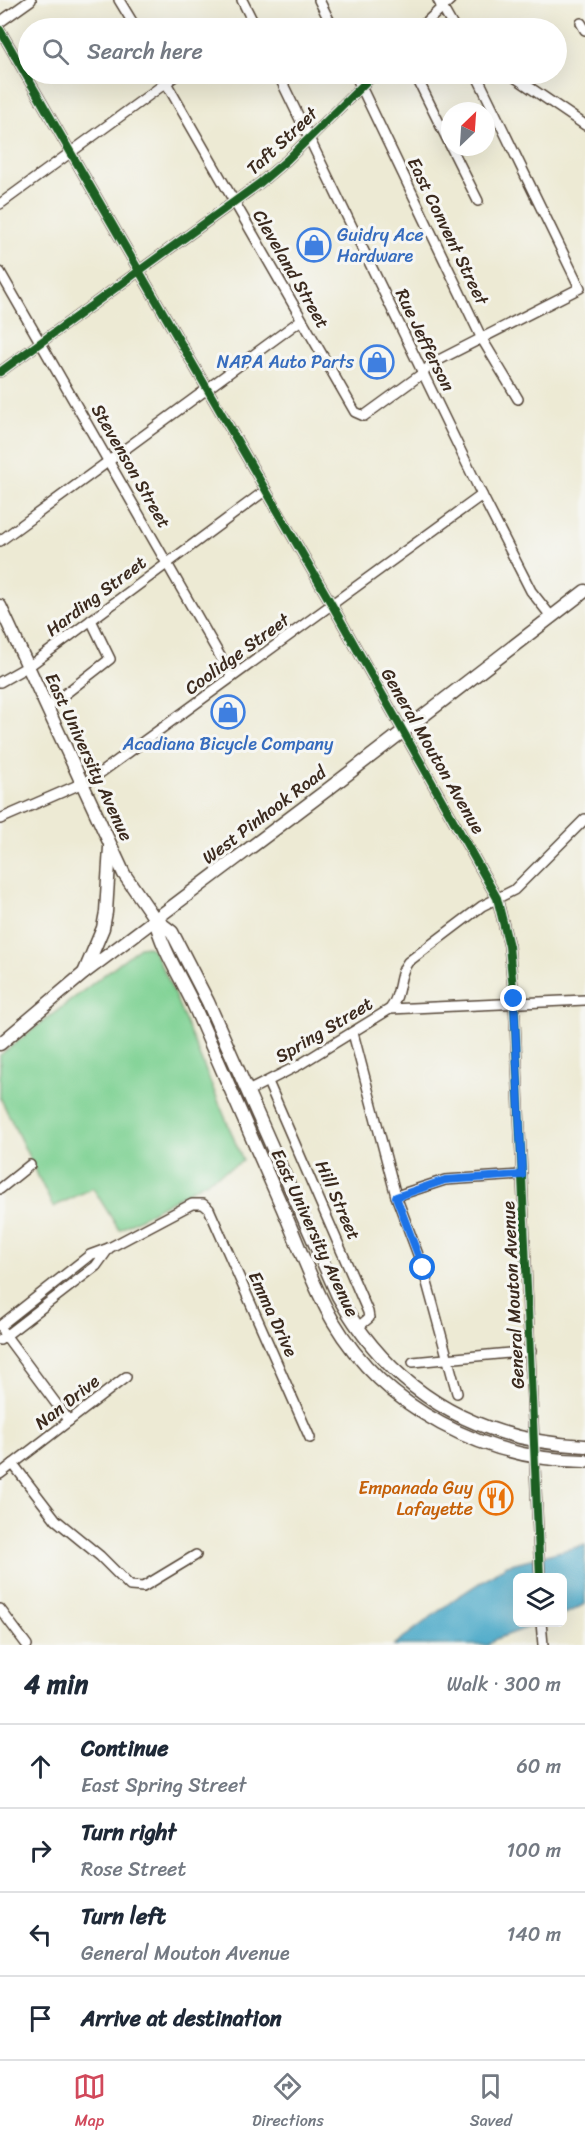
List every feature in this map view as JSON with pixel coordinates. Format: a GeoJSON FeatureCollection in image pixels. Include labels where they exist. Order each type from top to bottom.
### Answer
{"type":"FeatureCollection","features":[{"type":"Feature","properties":{"kind":"main road","name":"West Pinhook Road"},"geometry":{"type":"LineString","coordinates":[[0,1044],[84,973],[403,732],[550,615],[585,591]]}},
{"type":"Feature","properties":{"kind":"main road","name":"East University Avenue"},"geometry":{"type":"LineString","coordinates":[[0,606],[124,874],[155,919],[172,932],[208,1002],[338,1296],[357,1328],[388,1365],[431,1400],[480,1426],[534,1442],[585,1446]]}},
{"type":"Feature","properties":{"kind":"main road"},"geometry":{"type":"LineString","coordinates":[[84,973],[106,912],[110,847]]}},
{"type":"Feature","properties":{"kind":"main road","name":"East University Avenue"},"geometry":{"type":"LineString","coordinates":[[155,919],[159,940],[175,964],[326,1307],[344,1337],[380,1378],[418,1410],[461,1434],[485,1444],[534,1457],[557,1461],[585,1461]]}},
{"type":"Feature","properties":{"kind":"main road"},"geometry":{"type":"LineString","coordinates":[[234,1098],[248,1091]]}},
{"type":"Feature","properties":{"kind":"main road"},"geometry":{"type":"LineString","coordinates":[[344,1337],[357,1328]]}},
{"type":"Feature","properties":{"kind":"street"},"geometry":{"type":"LineString","coordinates":[[0,22],[31,0]]}},
{"type":"Feature","properties":{"kind":"street"},"geometry":{"type":"LineString","coordinates":[[119,0],[130,18]]}},
{"type":"Feature","properties":{"kind":"street"},"geometry":{"type":"LineString","coordinates":[[242,0],[251,18]]}},
{"type":"Feature","properties":{"kind":"street"},"geometry":{"type":"LineString","coordinates":[[319,0],[328,18]]}},
{"type":"Feature","properties":{"kind":"street"},"geometry":{"type":"LineString","coordinates":[[428,18],[440,4],[450,0]]}},
{"type":"Feature","properties":{"kind":"street"},"geometry":{"type":"LineString","coordinates":[[440,4],[448,18]]}},
{"type":"Feature","properties":{"kind":"street","name":"General Mouton Avenue"},"geometry":{"type":"LineString","coordinates":[[0,30],[18,61]]}},
{"type":"Feature","properties":{"kind":"street","name":"General Mouton Avenue"},"geometry":{"type":"LineString","coordinates":[[31,84],[332,605],[497,898],[509,945],[514,1002],[540,1573]]}},
{"type":"Feature","properties":{"kind":"street"},"geometry":{"type":"LineString","coordinates":[[0,204],[156,84]]}},
{"type":"Feature","properties":{"kind":"street","name":"Cleveland Street"},"geometry":{"type":"LineString","coordinates":[[167,84],[301,320],[360,416],[369,414],[423,373]]}},
{"type":"Feature","properties":{"kind":"street","name":"Rue Jefferson"},"geometry":{"type":"LineString","coordinates":[[283,84],[482,495],[531,591],[550,615]]}},
{"type":"Feature","properties":{"kind":"street","name":"East Convent Street"},"geometry":{"type":"LineString","coordinates":[[360,84],[482,339],[518,399]]}},
{"type":"Feature","properties":{"kind":"street","name":"Taft Street"},"geometry":{"type":"LineString","coordinates":[[0,372],[235,202],[281,166],[364,84]]}},
{"type":"Feature","properties":{"kind":"street"},"geometry":{"type":"LineString","coordinates":[[420,84],[441,127]]}},
{"type":"Feature","properties":{"kind":"street"},"geometry":{"type":"LineString","coordinates":[[423,373],[433,363],[580,288],[481,84]]}},
{"type":"Feature","properties":{"kind":"street"},"geometry":{"type":"LineString","coordinates":[[525,84],[585,125]]}},
{"type":"Feature","properties":{"kind":"street"},"geometry":{"type":"LineString","coordinates":[[455,156],[477,201]]}},
{"type":"Feature","properties":{"kind":"street","name":"Stevenson Street"},"geometry":{"type":"LineString","coordinates":[[0,272],[232,677]]}},
{"type":"Feature","properties":{"kind":"street"},"geometry":{"type":"LineString","coordinates":[[0,541],[301,320]]}},
{"type":"Feature","properties":{"kind":"street","name":"Harding Street"},"geometry":{"type":"LineString","coordinates":[[0,682],[28,667],[266,490]]}},
{"type":"Feature","properties":{"kind":"street","name":"Coolidge Street"},"geometry":{"type":"LineString","coordinates":[[0,819],[82,784],[102,772],[482,495]]}},
{"type":"Feature","properties":{"kind":"street"},"geometry":{"type":"LineString","coordinates":[[47,708],[110,659],[91,620]]}},
{"type":"Feature","properties":{"kind":"street","name":"Spring Street"},"geometry":{"type":"LineString","coordinates":[[248,1091],[268,1082],[390,1009],[398,998],[401,975],[408,962],[482,906],[514,890],[585,819]]}},
{"type":"Feature","properties":{"kind":"street"},"geometry":{"type":"LineString","coordinates":[[390,1009],[585,1000]]}},
{"type":"Feature","properties":{"kind":"street"},"geometry":{"type":"LineString","coordinates":[[352,1033],[396,1197],[423,1268],[457,1393]]}},
{"type":"Feature","properties":{"kind":"street","name":"Hill Street"},"geometry":{"type":"LineString","coordinates":[[268,1082],[369,1315],[367,1321],[357,1328]]}},
{"type":"Feature","properties":{"kind":"street"},"geometry":{"type":"LineString","coordinates":[[0,1189],[30,1165]]}},
{"type":"Feature","properties":{"kind":"street"},"geometry":{"type":"LineString","coordinates":[[396,1197],[445,1180],[522,1175]]}},
{"type":"Feature","properties":{"kind":"street","name":"Emma Drive"},"geometry":{"type":"LineString","coordinates":[[1,1333],[90,1255],[109,1248],[192,1204],[205,1206],[310,1438]]}},
{"type":"Feature","properties":{"kind":"street"},"geometry":{"type":"LineString","coordinates":[[1,1333],[69,1421]]}},
{"type":"Feature","properties":{"kind":"street"},"geometry":{"type":"LineString","coordinates":[[413,1362],[531,1350]]}},
{"type":"Feature","properties":{"kind":"street","name":"Nan Drive"},"geometry":{"type":"LineString","coordinates":[[0,1474],[126,1377]]}},
{"type":"Feature","properties":{"kind":"street"},"geometry":{"type":"LineString","coordinates":[[13,1464],[56,1520],[100,1556],[130,1586],[142,1587],[196,1555]]}},
{"type":"Feature","properties":{"kind":"street"},"geometry":{"type":"LineString","coordinates":[[0,1609],[27,1645]]}},
{"type":"Feature","properties":{"kind":"street"},"geometry":{"type":"LineString","coordinates":[[541,1627],[543,1645]]}},
{"type":"Feature","properties":{"kind":"green space"},"geometry":{"type":"Polygon","coordinates":[[[147,946],[153,950],[167,977],[243,1161],[119,1230],[93,1188],[53,1207],[0,1097],[0,1055],[140,947],[147,946]]]}},
{"type":"Feature","properties":{"kind":"water"},"geometry":{"type":"Polygon","coordinates":[[[585,1545],[585,1604],[567,1613],[567,1573],[513,1573],[513,1627],[530,1627],[496,1639],[488,1645],[394,1645],[456,1598],[507,1565],[585,1545]]]}},
{"type":"Feature","properties":{"kind":"cycle path"},"geometry":{"type":"LineString","coordinates":[[0,30],[18,61]]}},
{"type":"Feature","properties":{"kind":"cycle path"},"geometry":{"type":"LineString","coordinates":[[31,84],[332,605],[497,898],[509,946],[514,999],[540,1573]]}},
{"type":"Feature","properties":{"kind":"cycle path"},"geometry":{"type":"LineString","coordinates":[[0,372],[260,183],[287,160],[364,84]]}},
{"type":"Feature","properties":{"kind":"place","name":"Guidry Ace Hardware"},"geometry":{"type":"Point","coordinates":[314,245]}},
{"type":"Feature","properties":{"kind":"place","name":"NAPA Auto Parts"},"geometry":{"type":"Point","coordinates":[377,362]}},
{"type":"Feature","properties":{"kind":"place","name":"Acadiana Bicycle Company"},"geometry":{"type":"Point","coordinates":[228,712]}},
{"type":"Feature","properties":{"kind":"place","name":"Empanada Guy Lafayette"},"geometry":{"type":"Point","coordinates":[496,1498]}},
{"type":"Feature","properties":{"kind":"route"},"geometry":{"type":"LineString","coordinates":[[423,1268],[396,1197],[427,1184],[445,1180],[463,1177],[522,1175],[514,999]]}}]}
